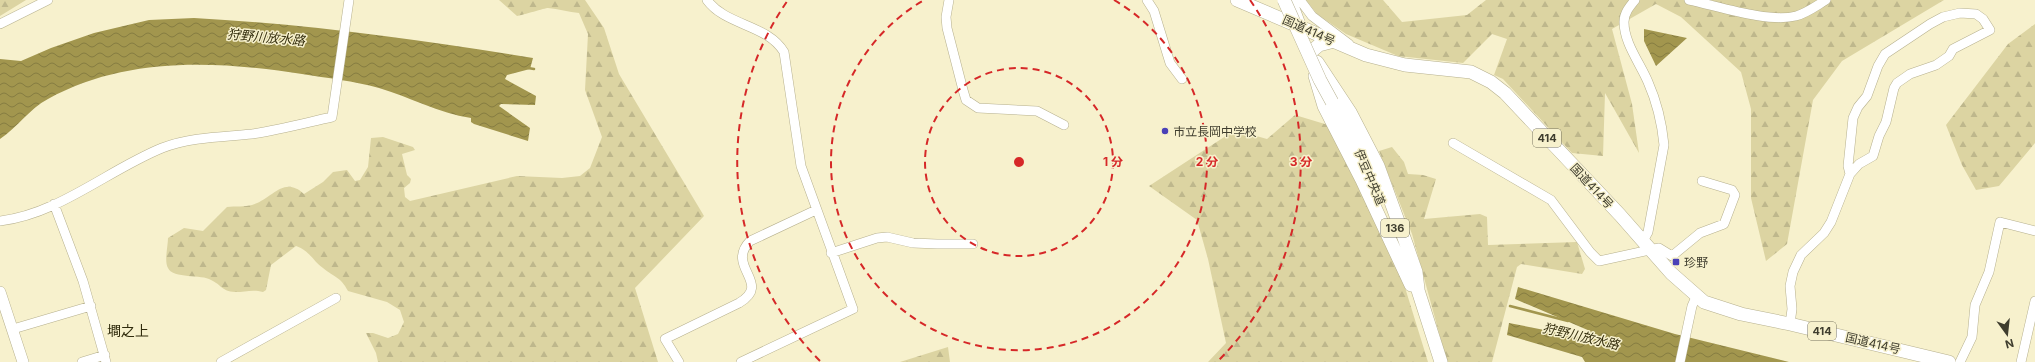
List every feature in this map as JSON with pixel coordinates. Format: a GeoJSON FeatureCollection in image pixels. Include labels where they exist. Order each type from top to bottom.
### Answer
{"type":"FeatureCollection","features":[{"type":"Feature","properties":{"kind":"highway","name":"国道414号"},"geometry":{"type":"LineString","coordinates":[[1237,0],[1357,51],[1405,65],[1471,72],[1491,82],[1505,93],[1647,245],[1671,273],[1696,297],[1727,311],[1790,324],[1950,362]]}},
{"type":"Feature","properties":{"kind":"highway","name":"伊豆中央道"},"geometry":{"type":"LineString","coordinates":[[1284,0],[1320,80],[1334,101]]}},
{"type":"Feature","properties":{"kind":"highway","name":"伊豆中央道"},"geometry":{"type":"LineString","coordinates":[[1289,0],[1315,60],[1370,176],[1415,287],[1441,362]]}},
{"type":"Feature","properties":{"kind":"highway"},"geometry":{"type":"LineString","coordinates":[[1288,21],[1312,68],[1324,106],[1415,287]]}},
{"type":"Feature","properties":{"kind":"highway"},"geometry":{"type":"LineString","coordinates":[[1302,27],[1312,51],[1327,79],[1350,112],[1378,166],[1416,272],[1415,287]]}},
{"type":"Feature","properties":{"kind":"highway"},"geometry":{"type":"LineString","coordinates":[[1312,51],[1319,45],[1334,41]]}},
{"type":"Feature","properties":{"kind":"highway","name":"伊豆中央道"},"geometry":{"type":"LineString","coordinates":[[1415,287],[1436,362]]}},
{"type":"Feature","properties":{"kind":"main road"},"geometry":{"type":"LineString","coordinates":[[0,292],[23,362]]}},
{"type":"Feature","properties":{"kind":"street"},"geometry":{"type":"LineString","coordinates":[[0,24],[48,0]]}},
{"type":"Feature","properties":{"kind":"street"},"geometry":{"type":"LineString","coordinates":[[708,0],[719,12],[772,38],[784,52],[801,166],[831,253],[853,309],[741,362]]}},
{"type":"Feature","properties":{"kind":"street"},"geometry":{"type":"LineString","coordinates":[[949,0],[946,16],[947,28],[963,90],[970,104],[978,108],[1037,111],[1064,125]]}},
{"type":"Feature","properties":{"kind":"street"},"geometry":{"type":"LineString","coordinates":[[1147,0],[1154,11],[1170,63],[1182,79]]}},
{"type":"Feature","properties":{"kind":"street"},"geometry":{"type":"LineString","coordinates":[[1237,0],[1242,0]]}},
{"type":"Feature","properties":{"kind":"street"},"geometry":{"type":"LineString","coordinates":[[1278,0],[1288,21]]}},
{"type":"Feature","properties":{"kind":"street"},"geometry":{"type":"LineString","coordinates":[[1292,0],[1302,27]]}},
{"type":"Feature","properties":{"kind":"street"},"geometry":{"type":"LineString","coordinates":[[1300,0],[1312,16],[1357,51]]}},
{"type":"Feature","properties":{"kind":"street"},"geometry":{"type":"LineString","coordinates":[[1635,0],[1627,9],[1624,20],[1625,33],[1648,83],[1663,133],[1664,145],[1647,245]]}},
{"type":"Feature","properties":{"kind":"street"},"geometry":{"type":"LineString","coordinates":[[1689,0],[1761,16],[1781,17],[1795,16],[1812,10],[1826,0]]}},
{"type":"Feature","properties":{"kind":"street"},"geometry":{"type":"LineString","coordinates":[[0,221],[32,213],[54,204],[162,148],[183,141],[284,129],[332,117],[349,2]]}},
{"type":"Feature","properties":{"kind":"street"},"geometry":{"type":"LineString","coordinates":[[1790,324],[1792,309],[1790,286],[1793,272],[1801,255],[1824,233],[1831,222],[1850,174],[1859,164],[1873,156],[1879,136],[1886,122],[1894,88],[1897,83],[1910,74],[1936,65],[1949,56],[1953,49],[1990,30],[1983,19],[1976,14],[1960,13],[1943,17],[1885,54],[1878,66],[1867,96],[1858,107],[1853,118],[1848,166],[1850,174]]}},
{"type":"Feature","properties":{"kind":"street"},"geometry":{"type":"LineString","coordinates":[[1453,142],[1551,200],[1590,252],[1599,260],[1647,245],[1660,248],[1672,256],[1700,233],[1724,224],[1735,194],[1732,190],[1702,181]]}},
{"type":"Feature","properties":{"kind":"street"},"geometry":{"type":"LineString","coordinates":[[54,204],[91,306],[106,359],[82,362]]}},
{"type":"Feature","properties":{"kind":"street"},"geometry":{"type":"LineString","coordinates":[[679,362],[665,339],[745,299],[752,291],[751,280],[742,263],[743,251],[750,241],[816,210]]}},
{"type":"Feature","properties":{"kind":"street"},"geometry":{"type":"LineString","coordinates":[[1960,362],[1972,337],[1975,305],[1989,272],[2000,222],[2035,231]]}},
{"type":"Feature","properties":{"kind":"street"},"geometry":{"type":"LineString","coordinates":[[831,253],[877,238],[887,237],[921,243],[973,244]]}},
{"type":"Feature","properties":{"kind":"street"},"geometry":{"type":"LineString","coordinates":[[1680,362],[1692,306],[1696,297]]}},
{"type":"Feature","properties":{"kind":"street"},"geometry":{"type":"LineString","coordinates":[[221,362],[336,298]]}},
{"type":"Feature","properties":{"kind":"street"},"geometry":{"type":"LineString","coordinates":[[2021,362],[2035,301]]}},
{"type":"Feature","properties":{"kind":"street"},"geometry":{"type":"LineString","coordinates":[[13,329],[91,306]]}},
{"type":"Feature","properties":{"kind":"green space"},"geometry":{"type":"Polygon","coordinates":[[[0,0],[26,0],[0,16],[0,0]]]}},
{"type":"Feature","properties":{"kind":"green space"},"geometry":{"type":"Polygon","coordinates":[[[499,0],[585,0],[604,28],[619,74],[704,216],[635,288],[658,362],[378,362],[376,353],[366,333],[373,333],[388,338],[398,334],[404,322],[400,310],[387,302],[348,291],[340,280],[319,265],[301,248],[296,246],[271,265],[266,290],[263,292],[230,291],[224,289],[207,278],[176,274],[168,268],[166,258],[168,238],[184,228],[203,231],[227,207],[252,205],[284,188],[290,187],[297,189],[304,194],[323,182],[333,172],[347,170],[355,181],[360,180],[368,167],[371,138],[383,137],[413,147],[415,150],[402,154],[407,175],[411,179],[410,183],[404,188],[405,197],[410,201],[517,176],[562,178],[580,176],[590,168],[602,137],[585,90],[588,34],[579,13],[548,8],[517,16],[499,0]]]}},
{"type":"Feature","properties":{"kind":"green space"},"geometry":{"type":"Polygon","coordinates":[[[1306,0],[1383,0],[1402,22],[1467,15],[1486,0],[1944,0],[1842,61],[1813,100],[1787,244],[1766,261],[1751,198],[1751,109],[1741,72],[1681,17],[1656,4],[1612,29],[1632,104],[1639,153],[1605,93],[1603,156],[1572,153],[1503,79],[1494,75],[1507,39],[1492,34],[1463,63],[1398,56],[1346,34],[1317,14],[1306,0]]]}},
{"type":"Feature","properties":{"kind":"green space"},"geometry":{"type":"Polygon","coordinates":[[[2035,24],[2035,143],[1999,186],[1976,190],[1962,165],[1946,125],[2008,44],[2035,24]]]}},
{"type":"Feature","properties":{"kind":"green space"},"geometry":{"type":"Polygon","coordinates":[[[1295,115],[1338,128],[1403,281],[1428,362],[1208,362],[1226,343],[1208,259],[1197,220],[1149,186],[1235,130],[1267,139],[1295,115]]]}},
{"type":"Feature","properties":{"kind":"green space"},"geometry":{"type":"Polygon","coordinates":[[[1392,147],[1404,162],[1408,174],[1423,175],[1436,179],[1424,219],[1480,214],[1487,217],[1488,245],[1577,242],[1585,269],[1582,274],[1521,264],[1517,267],[1492,362],[1447,362],[1412,234],[1379,151],[1392,147]]]}},
{"type":"Feature","properties":{"kind":"green space"},"geometry":{"type":"Polygon","coordinates":[[[948,347],[950,362],[900,362],[948,347]]]}},
{"type":"Feature","properties":{"kind":"water","name":"狩野川放水路"},"geometry":{"type":"Polygon","coordinates":[[[194,18],[279,24],[322,29],[448,45],[533,58],[530,69],[507,75],[505,79],[536,96],[535,105],[501,104],[499,106],[530,128],[528,141],[474,124],[471,122],[471,118],[436,109],[379,88],[340,80],[270,70],[237,66],[205,65],[140,69],[109,75],[78,85],[41,103],[0,139],[0,59],[21,61],[51,48],[94,33],[149,20],[194,18]]]}},
{"type":"Feature","properties":{"kind":"water"},"geometry":{"type":"Polygon","coordinates":[[[1644,29],[1687,38],[1656,66],[1644,41],[1644,29]]]}},
{"type":"Feature","properties":{"kind":"water"},"geometry":{"type":"Polygon","coordinates":[[[1518,287],[1675,334],[1789,362],[1585,362],[1582,357],[1507,335],[1509,323],[1585,338],[1590,337],[1591,334],[1590,331],[1515,299],[1518,287]]]}},
{"type":"Feature","properties":{"kind":"waterway"},"geometry":{"type":"LineString","coordinates":[[528,68],[534,69]]}},
{"type":"Feature","properties":{"kind":"waterway","name":"狩野川放水路"},"geometry":{"type":"LineString","coordinates":[[1510,306],[1568,321]]}},
{"type":"Feature","properties":{"kind":"place","name":"市立長岡中学校"},"geometry":{"type":"Point","coordinates":[1165,131]}},
{"type":"Feature","properties":{"kind":"place","name":"珍野"},"geometry":{"type":"Point","coordinates":[1676,262]}},
{"type":"Feature","properties":{"kind":"district","name":"墹之上"},"geometry":{"type":"Point","coordinates":[128,330]}}]}
